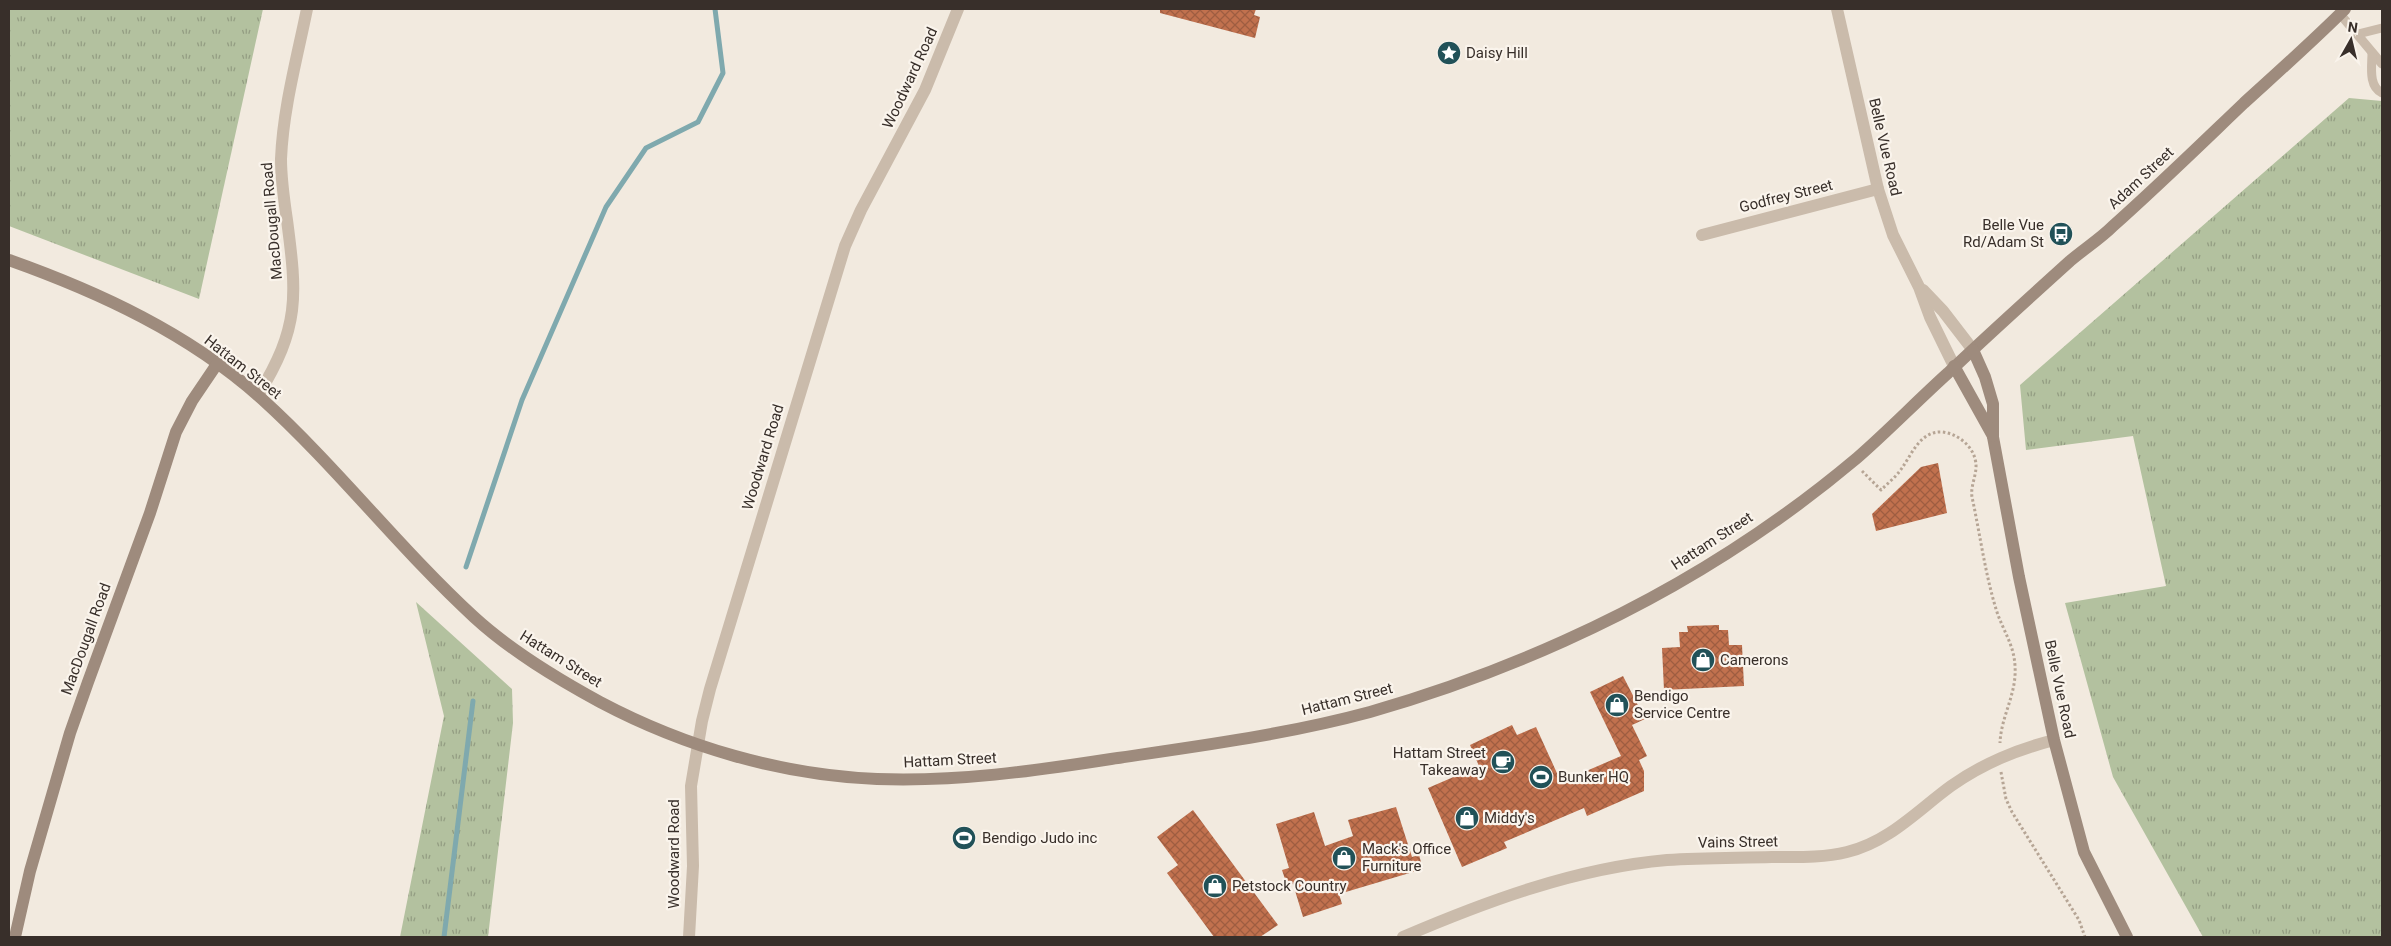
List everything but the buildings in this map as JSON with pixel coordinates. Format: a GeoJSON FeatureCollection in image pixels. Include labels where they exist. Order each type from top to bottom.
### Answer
{"type":"FeatureCollection","features":[{"type":"Feature","properties":{"kind":"main road","name":"Adam Street"},"geometry":{"type":"LineString","coordinates":[[1954,366],[2069,262],[2113,227],[2343,11]]}},
{"type":"Feature","properties":{"kind":"main road","name":"Hattam Street"},"geometry":{"type":"LineString","coordinates":[[9,260],[65,281],[123,308],[166,331],[217,364],[258,395],[472,615],[500,639],[530,660],[599,701],[639,722],[698,744],[751,760],[824,774],[874,779],[927,779],[978,776],[1093,762],[1305,727],[1366,713],[1448,687],[1562,642],[1641,604],[1721,557],[1784,514],[1853,461],[1954,366]]}},
{"type":"Feature","properties":{"kind":"main road","name":"Belle Vue Road"},"geometry":{"type":"LineString","coordinates":[[1973,350],[1990,390],[1993,404],[1993,437],[2019,577],[2054,740],[2084,852],[2127,937]]}},
{"type":"Feature","properties":{"kind":"main road","name":"MacDougall Road"},"geometry":{"type":"LineString","coordinates":[[15,937],[30,871],[70,733],[150,513],[176,432],[192,401],[217,364]]}},
{"type":"Feature","properties":{"kind":"main road","name":"Belle Vue Road"},"geometry":{"type":"LineString","coordinates":[[1954,366],[1993,437]]}},
{"type":"Feature","properties":{"kind":"street","name":"MacDougall Road"},"geometry":{"type":"LineString","coordinates":[[258,395],[281,355],[287,336],[294,299],[281,162],[286,110],[307,9]]}},
{"type":"Feature","properties":{"kind":"street","name":"Woodward Road"},"geometry":{"type":"LineString","coordinates":[[689,937],[693,866],[690,794],[710,689],[845,246],[861,210],[925,90],[952,28],[958,9]]}},
{"type":"Feature","properties":{"kind":"street","name":"Belle Vue Road"},"geometry":{"type":"LineString","coordinates":[[1837,9],[1878,189],[1893,235],[1920,287],[1930,318],[1954,366]]}},
{"type":"Feature","properties":{"kind":"street","name":"Godfrey Street"},"geometry":{"type":"LineString","coordinates":[[1702,234],[1878,189]]}},
{"type":"Feature","properties":{"kind":"street","name":"Belle Vue Road"},"geometry":{"type":"LineString","coordinates":[[1920,287],[1943,311],[1973,350]]}},
{"type":"Feature","properties":{"kind":"street","name":"Vains Street"},"geometry":{"type":"LineString","coordinates":[[1403,937],[1534,888],[1596,871],[1666,860],[1795,857],[1847,852],[1889,834],[1978,768],[2000,757],[2054,740]]}},
{"type":"Feature","properties":{"kind":"lane"},"geometry":{"type":"LineString","coordinates":[[2343,11],[2358,34],[2382,64]]}},
{"type":"Feature","properties":{"kind":"lane"},"geometry":{"type":"LineString","coordinates":[[2358,34],[2382,28]]}},
{"type":"Feature","properties":{"kind":"lane"},"geometry":{"type":"LineString","coordinates":[[2372,53],[2372,75],[2375,88],[2382,93]]}},
{"type":"Feature","properties":{"kind":"path"},"geometry":{"type":"LineString","coordinates":[[1853,461],[1881,490],[1902,468],[1915,447],[1931,434],[1940,432],[1958,437],[1965,443],[1975,459],[1972,493],[1996,609],[2013,647],[2015,664],[2014,691],[2000,733],[2000,757],[2004,788],[2012,812],[2079,920],[2085,937]]}},
{"type":"Feature","properties":{"kind":"green space"},"geometry":{"type":"Polygon","coordinates":[[[9,9],[263,9],[199,299],[9,226],[9,9]]]}},
{"type":"Feature","properties":{"kind":"green space"},"geometry":{"type":"Polygon","coordinates":[[[2349,98],[2382,101],[2382,937],[2203,937],[2113,777],[2065,603],[2166,586],[2133,436],[2026,450],[2020,385],[2349,98]]]}},
{"type":"Feature","properties":{"kind":"green space"},"geometry":{"type":"Polygon","coordinates":[[[416,602],[512,689],[513,723],[488,937],[400,937],[444,716],[416,602]]]}},
{"type":"Feature","properties":{"kind":"waterway"},"geometry":{"type":"LineString","coordinates":[[466,567],[522,400],[606,207],[646,148],[698,122],[723,73],[715,9]]}},
{"type":"Feature","properties":{"kind":"waterway"},"geometry":{"type":"LineString","coordinates":[[444,937],[473,701]]}},
{"type":"Feature","properties":{"kind":"place","name":"Daisy Hill"},"geometry":{"type":"Point","coordinates":[1449,53]}},
{"type":"Feature","properties":{"kind":"place","name":"Belle Vue Rd/Adam St"},"geometry":{"type":"Point","coordinates":[2061,234]}},
{"type":"Feature","properties":{"kind":"place","name":"Camerons"},"geometry":{"type":"Point","coordinates":[1703,660]}},
{"type":"Feature","properties":{"kind":"place","name":"Bendigo Service Centre"},"geometry":{"type":"Point","coordinates":[1617,705]}},
{"type":"Feature","properties":{"kind":"place","name":"Hattam Street Takeaway"},"geometry":{"type":"Point","coordinates":[1503,762]}},
{"type":"Feature","properties":{"kind":"place","name":"Bunker HQ"},"geometry":{"type":"Point","coordinates":[1541,777]}},
{"type":"Feature","properties":{"kind":"place","name":"Middy's"},"geometry":{"type":"Point","coordinates":[1467,818]}},
{"type":"Feature","properties":{"kind":"place","name":"Bendigo Judo inc"},"geometry":{"type":"Point","coordinates":[964,838]}},
{"type":"Feature","properties":{"kind":"place","name":"Mack's Office Furniture"},"geometry":{"type":"Point","coordinates":[1344,858]}},
{"type":"Feature","properties":{"kind":"place","name":"Petstock Country"},"geometry":{"type":"Point","coordinates":[1215,886]}}]}
